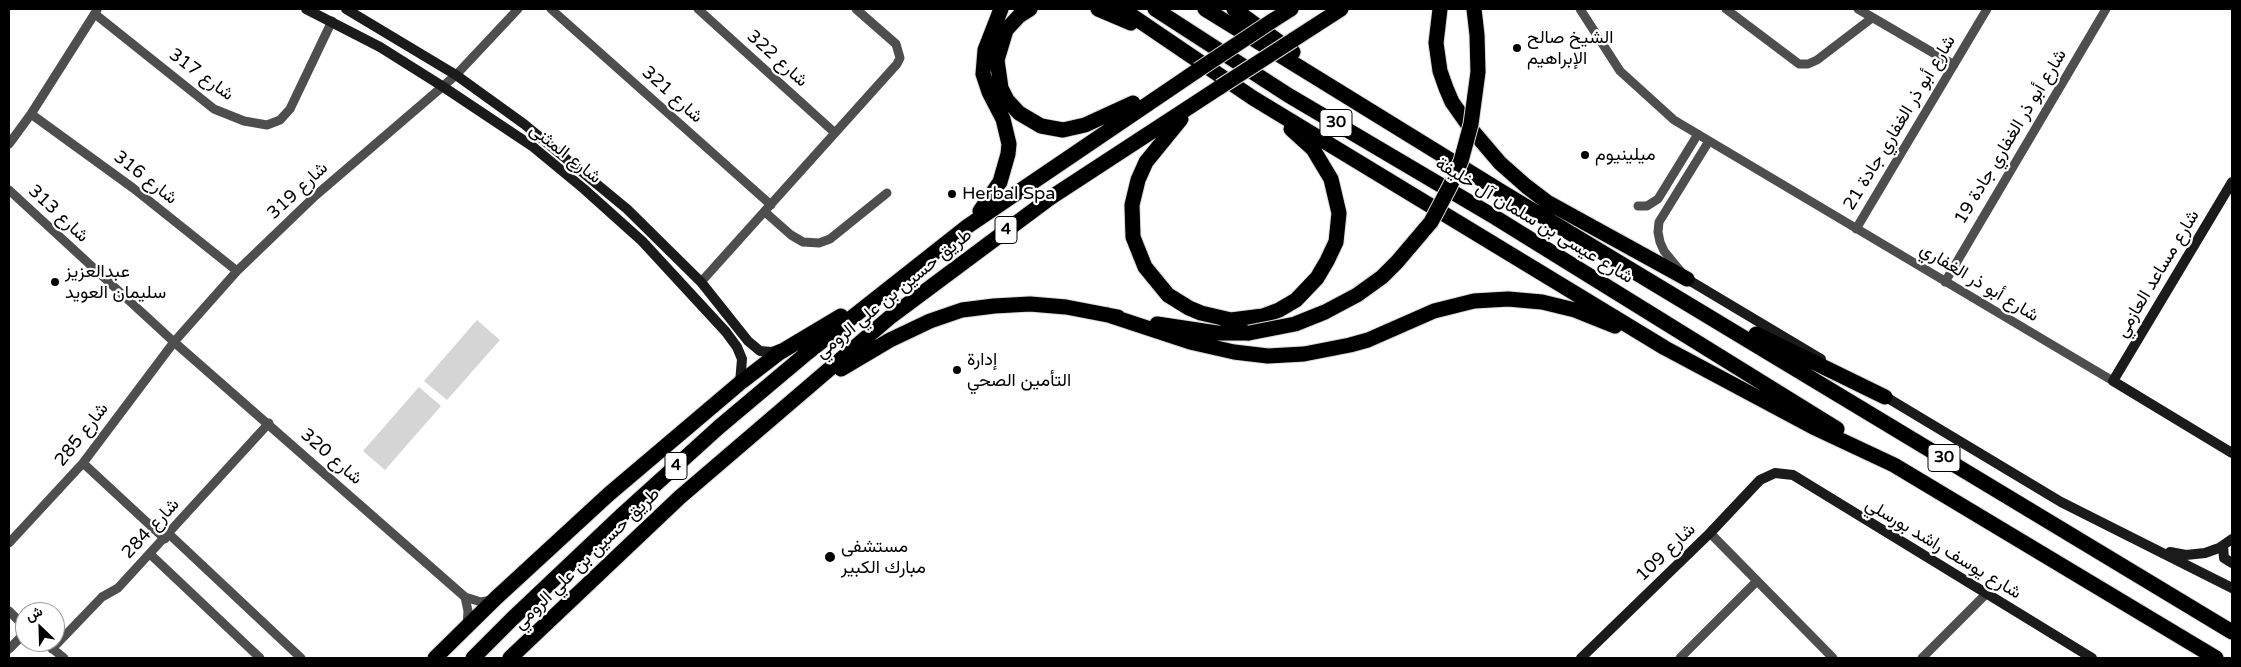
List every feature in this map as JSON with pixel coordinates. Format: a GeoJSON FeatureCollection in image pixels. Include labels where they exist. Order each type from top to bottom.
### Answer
{"type":"FeatureCollection","features":[{"type":"Feature","properties":{"kind":"highway"},"geometry":{"type":"LineString","coordinates":[[968,226],[993,195],[1007,165],[1009,144],[1006,129],[983,74],[985,50],[1001,9]]}},
{"type":"Feature","properties":{"kind":"highway"},"geometry":{"type":"LineString","coordinates":[[1030,9],[1019,16],[1006,30],[1000,47],[997,66],[999,80],[1007,100],[1019,113],[1036,124],[1055,129],[1077,128],[1180,82]]}},
{"type":"Feature","properties":{"kind":"highway"},"geometry":{"type":"LineString","coordinates":[[1098,9],[1174,45]]}},
{"type":"Feature","properties":{"kind":"highway"},"geometry":{"type":"LineString","coordinates":[[1122,9],[1253,98],[1665,348],[1813,427],[1894,465]]}},
{"type":"Feature","properties":{"kind":"highway","name":"شارع عيسى بن سلمان آل خليفة"},"geometry":{"type":"LineString","coordinates":[[1155,9],[1288,95],[1494,216],[1894,465]]}},
{"type":"Feature","properties":{"kind":"highway","name":"شارع عيسى بن سلمان آل خليفة"},"geometry":{"type":"LineString","coordinates":[[1205,9],[1502,192],[1656,284]]}},
{"type":"Feature","properties":{"kind":"highway"},"geometry":{"type":"LineString","coordinates":[[1234,9],[1372,111]]}},
{"type":"Feature","properties":{"kind":"highway","name":"طريق حسين بن علي الرومي"},"geometry":{"type":"LineString","coordinates":[[473,658],[512,618],[719,427],[890,287],[968,226],[1290,9]]}},
{"type":"Feature","properties":{"kind":"highway","name":"طريق حسين بن علي الرومي"},"geometry":{"type":"LineString","coordinates":[[510,658],[680,497],[889,318],[1050,198],[1341,9]]}},
{"type":"Feature","properties":{"kind":"highway"},"geometry":{"type":"LineString","coordinates":[[1440,9],[1436,43],[1440,71],[1446,88],[1452,102],[1471,129],[1500,163],[1548,202],[1687,279]]}},
{"type":"Feature","properties":{"kind":"highway"},"geometry":{"type":"LineString","coordinates":[[805,390],[890,340],[930,321],[962,310],[1030,304],[1066,307],[1198,331],[1233,334],[1249,333],[1294,324],[1326,312],[1357,295],[1397,262],[1431,222],[1461,161],[1471,124],[1478,72],[1474,9]]}},
{"type":"Feature","properties":{"kind":"highway"},"geometry":{"type":"LineString","coordinates":[[1198,102],[1170,131],[1146,162],[1133,197],[1131,218],[1133,237],[1145,267],[1168,295],[1201,314],[1221,319],[1237,320],[1272,313],[1304,294],[1328,262],[1336,242],[1339,224],[1337,201],[1327,168],[1303,139],[1253,98]]}},
{"type":"Feature","properties":{"kind":"highway"},"geometry":{"type":"LineString","coordinates":[[1656,284],[1885,397]]}},
{"type":"Feature","properties":{"kind":"highway","name":"30"},"geometry":{"type":"LineString","coordinates":[[1656,284],[2232,632]]}},
{"type":"Feature","properties":{"kind":"highway"},"geometry":{"type":"LineString","coordinates":[[435,658],[496,598],[609,494],[740,383],[793,344],[890,287]]}},
{"type":"Feature","properties":{"kind":"highway"},"geometry":{"type":"LineString","coordinates":[[1108,315],[1211,348],[1249,355],[1286,355],[1318,352],[1350,345],[1385,333],[1421,316],[1459,304],[1492,300],[1516,300],[1542,302],[1575,310],[1665,348]]}},
{"type":"Feature","properties":{"kind":"highway","name":"30"},"geometry":{"type":"LineString","coordinates":[[1894,465],[2216,658]]}},
{"type":"Feature","properties":{"kind":"highway"},"geometry":{"type":"LineString","coordinates":[[466,658],[512,618]]}},
{"type":"Feature","properties":{"kind":"highway"},"geometry":{"type":"LineString","coordinates":[[2174,633],[2201,658]]}},
{"type":"Feature","properties":{"kind":"street","name":"شارع المثنى"},"geometry":{"type":"LineString","coordinates":[[306,9],[380,47],[442,86],[532,146],[584,189],[642,241],[726,332],[737,347],[742,358],[743,367],[740,383]]}},
{"type":"Feature","properties":{"kind":"street","name":"شارع المثنى"},"geometry":{"type":"LineString","coordinates":[[346,9],[456,75],[524,124],[594,180],[627,209],[700,282],[748,341],[760,351],[772,352],[793,344]]}},
{"type":"Feature","properties":{"kind":"street","name":"شارع 319"},"geometry":{"type":"LineString","coordinates":[[174,342],[237,271],[316,196],[456,75],[518,9]]}},
{"type":"Feature","properties":{"kind":"street","name":"شارع 321"},"geometry":{"type":"LineString","coordinates":[[551,9],[768,209],[791,235],[803,242],[819,243],[830,239],[887,193]]}},
{"type":"Feature","properties":{"kind":"street","name":"شارع 322"},"geometry":{"type":"LineString","coordinates":[[698,9],[835,133]]}},
{"type":"Feature","properties":{"kind":"street"},"geometry":{"type":"LineString","coordinates":[[700,282],[768,209],[897,64],[900,58],[896,44],[856,9]]}},
{"type":"Feature","properties":{"kind":"street","name":"شارع أبو ذر الغفاري"},"geometry":{"type":"LineString","coordinates":[[1580,9],[1620,71],[1674,120],[2232,453]]}},
{"type":"Feature","properties":{"kind":"street"},"geometry":{"type":"LineString","coordinates":[[1726,9],[1799,64],[1808,64],[1817,60],[1872,18]]}},
{"type":"Feature","properties":{"kind":"street"},"geometry":{"type":"LineString","coordinates":[[1858,9],[1954,65]]}},
{"type":"Feature","properties":{"kind":"street","name":"شارع أبو ذر الغفاري جادة 21"},"geometry":{"type":"LineString","coordinates":[[1856,229],[1987,9]]}},
{"type":"Feature","properties":{"kind":"street","name":"شارع أبو ذر الغفاري جادة 19"},"geometry":{"type":"LineString","coordinates":[[1945,282],[2106,9]]}},
{"type":"Feature","properties":{"kind":"street","name":"شارع 317"},"geometry":{"type":"LineString","coordinates":[[96,11],[214,109],[244,121],[267,125],[280,120],[290,109],[332,21]]}},
{"type":"Feature","properties":{"kind":"street"},"geometry":{"type":"LineString","coordinates":[[9,144],[32,114],[96,11]]}},
{"type":"Feature","properties":{"kind":"street","name":"شارع 316"},"geometry":{"type":"LineString","coordinates":[[32,114],[133,188],[237,271]]}},
{"type":"Feature","properties":{"kind":"street"},"geometry":{"type":"LineString","coordinates":[[1668,205],[1656,208],[1640,206],[1651,205],[1658,199],[1698,134]]}},
{"type":"Feature","properties":{"kind":"street"},"geometry":{"type":"LineString","coordinates":[[1709,141],[1659,222],[1658,232],[1664,251],[1687,279],[2061,502],[2232,588]]}},
{"type":"Feature","properties":{"kind":"street","name":"شارع مساعد العازمي"},"geometry":{"type":"LineString","coordinates":[[2112,381],[2232,182]]}},
{"type":"Feature","properties":{"kind":"street","name":"شارع 313"},"geometry":{"type":"LineString","coordinates":[[9,190],[174,342]]}},
{"type":"Feature","properties":{"kind":"street","name":"شارع 320"},"geometry":{"type":"LineString","coordinates":[[174,342],[466,597]]}},
{"type":"Feature","properties":{"kind":"street","name":"شارع 285"},"geometry":{"type":"LineString","coordinates":[[9,543],[82,463],[174,342]]}},
{"type":"Feature","properties":{"kind":"street","name":"شارع 284"},"geometry":{"type":"LineString","coordinates":[[65,635],[100,599],[117,590],[269,423]]}},
{"type":"Feature","properties":{"kind":"street"},"geometry":{"type":"LineString","coordinates":[[82,463],[167,536],[301,658]]}},
{"type":"Feature","properties":{"kind":"street","name":"شارع 109"},"geometry":{"type":"LineString","coordinates":[[1581,658],[1710,533],[1760,480],[1775,473]]}},
{"type":"Feature","properties":{"kind":"street","name":"شارع يوسف راشد بورسلي"},"geometry":{"type":"LineString","coordinates":[[1775,473],[1793,476],[2092,658]]}},
{"type":"Feature","properties":{"kind":"street"},"geometry":{"type":"LineString","coordinates":[[1710,533],[1832,658]]}},
{"type":"Feature","properties":{"kind":"street"},"geometry":{"type":"LineString","coordinates":[[2160,551],[2195,555],[2212,551],[2232,539]]}},
{"type":"Feature","properties":{"kind":"street"},"geometry":{"type":"LineString","coordinates":[[2223,546],[2224,558],[2232,563]]}},
{"type":"Feature","properties":{"kind":"street"},"geometry":{"type":"LineString","coordinates":[[150,554],[260,658]]}},
{"type":"Feature","properties":{"kind":"street"},"geometry":{"type":"LineString","coordinates":[[1680,658],[1757,581]]}},
{"type":"Feature","properties":{"kind":"street"},"geometry":{"type":"LineString","coordinates":[[1922,658],[1986,594]]}},
{"type":"Feature","properties":{"kind":"street"},"geometry":{"type":"LineString","coordinates":[[467,626],[468,611],[466,597],[481,602],[496,598]]}},
{"type":"Feature","properties":{"kind":"street"},"geometry":{"type":"LineString","coordinates":[[1930,651],[1937,658]]}},
{"type":"Feature","properties":{"kind":"shaded area"},"geometry":{"type":"Polygon","coordinates":[[[477,320],[500,340],[447,400],[424,381],[477,320]]]}},
{"type":"Feature","properties":{"kind":"shaded area"},"geometry":{"type":"Polygon","coordinates":[[[419,387],[441,406],[385,470],[363,451],[419,387]]]}},
{"type":"Feature","properties":{"kind":"place","name":"الشيخ صالح الإبراهيم"},"geometry":{"type":"Point","coordinates":[1517,48]}},
{"type":"Feature","properties":{"kind":"place","name":"ميلينيوم"},"geometry":{"type":"Point","coordinates":[1585,155]}},
{"type":"Feature","properties":{"kind":"place","name":"Herbal Spa"},"geometry":{"type":"Point","coordinates":[952,194]}},
{"type":"Feature","properties":{"kind":"place","name":"عبدالعزيز سليمان العويد"},"geometry":{"type":"Point","coordinates":[55,282]}},
{"type":"Feature","properties":{"kind":"place","name":"إدارة التأمين الصحي"},"geometry":{"type":"Point","coordinates":[957,370]}},
{"type":"Feature","properties":{"kind":"place","name":"مستشفى مبارك الكبير"},"geometry":{"type":"Point","coordinates":[830,557]}}]}
